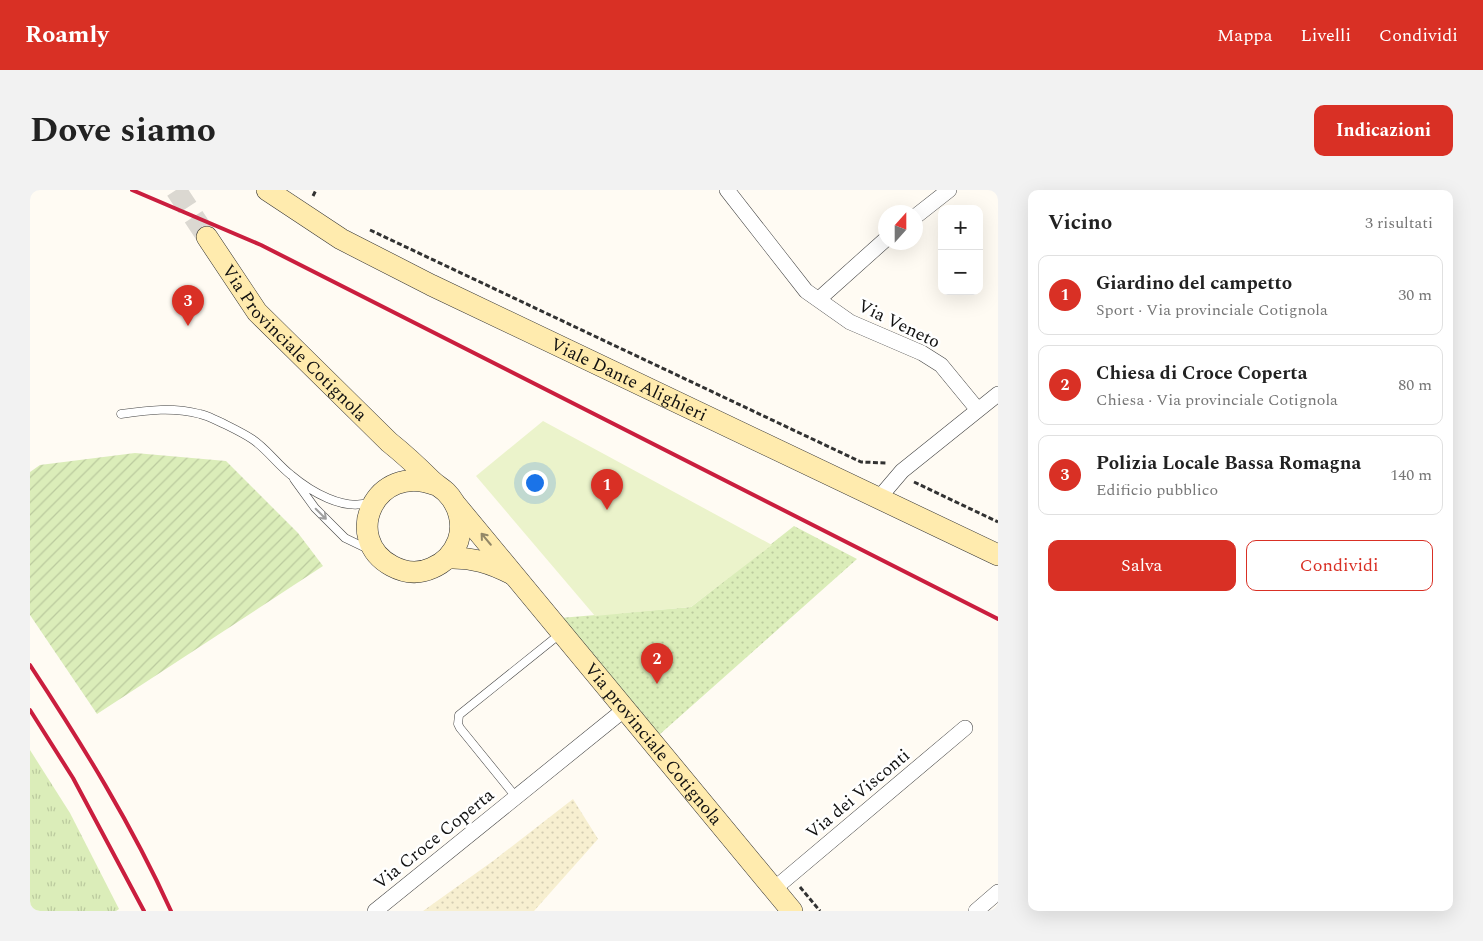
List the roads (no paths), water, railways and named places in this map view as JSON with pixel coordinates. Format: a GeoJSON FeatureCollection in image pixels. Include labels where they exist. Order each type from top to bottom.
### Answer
{"type":"FeatureCollection","features":[{"type":"Feature","properties":{"kind":"street","name":"Viale Dante Alighieri"},"geometry":{"type":"LineString","coordinates":[[267,190],[341,239],[423,281],[998,555]]}},
{"type":"Feature","properties":{"kind":"street","name":"Via Veneto"},"geometry":{"type":"LineString","coordinates":[[727,190],[806,291],[850,322],[922,353],[940,365],[978,410]]}},
{"type":"Feature","properties":{"kind":"street"},"geometry":{"type":"LineString","coordinates":[[923,210],[949,190]]}},
{"type":"Feature","properties":{"kind":"street","name":"Via Provinciale Cotignola"},"geometry":{"type":"LineString","coordinates":[[207,237],[257,312],[389,442],[446,492],[517,576]]}},
{"type":"Feature","properties":{"kind":"street"},"geometry":{"type":"LineString","coordinates":[[818,299],[878,247]]}},
{"type":"Feature","properties":{"kind":"street"},"geometry":{"type":"LineString","coordinates":[[879,498],[902,471],[998,394]]}},
{"type":"Feature","properties":{"kind":"street","name":"Via Provinciale Cotignola"},"geometry":{"type":"LineString","coordinates":[[389,442],[396,463],[397,482],[417,479],[436,485]]}},
{"type":"Feature","properties":{"kind":"street"},"geometry":{"type":"LineString","coordinates":[[397,482],[375,500],[370,510],[368,533],[371,544],[377,554],[399,570],[425,571],[438,566],[448,558],[460,536],[461,524],[453,500]]}},
{"type":"Feature","properties":{"kind":"street"},"geometry":{"type":"LineString","coordinates":[[448,558],[463,557],[491,563],[517,576]]}},
{"type":"Feature","properties":{"kind":"street","name":"Via provinciale Cotignola"},"geometry":{"type":"LineString","coordinates":[[517,576],[792,911]]}},
{"type":"Feature","properties":{"kind":"street","name":"Via Croce Coperta"},"geometry":{"type":"LineString","coordinates":[[376,911],[625,709]]}},
{"type":"Feature","properties":{"kind":"street","name":"Via dei Visconti"},"geometry":{"type":"LineString","coordinates":[[774,889],[965,728]]}},
{"type":"Feature","properties":{"kind":"street"},"geometry":{"type":"LineString","coordinates":[[976,911],[998,892]]}},
{"type":"Feature","properties":{"kind":"lane"},"geometry":{"type":"LineString","coordinates":[[121,414],[158,409],[202,414],[252,439],[291,476],[315,508],[345,538],[377,554]]}},
{"type":"Feature","properties":{"kind":"lane"},"geometry":{"type":"LineString","coordinates":[[291,476],[322,495],[342,504],[362,505],[375,500]]}},
{"type":"Feature","properties":{"kind":"lane","name":"Via Croce Coperta"},"geometry":{"type":"LineString","coordinates":[[516,797],[460,728],[458,720],[461,712],[562,632]]}},
{"type":"Feature","properties":{"kind":"tunnel"},"geometry":{"type":"LineString","coordinates":[[176,190],[207,237]]}},
{"type":"Feature","properties":{"kind":"railway"},"geometry":{"type":"LineString","coordinates":[[132,190],[261,245],[998,619]]}},
{"type":"Feature","properties":{"kind":"railway"},"geometry":{"type":"LineString","coordinates":[[30,665],[123,816],[171,911]]}},
{"type":"Feature","properties":{"kind":"railway"},"geometry":{"type":"LineString","coordinates":[[30,710],[73,778],[144,911]]}},
{"type":"Feature","properties":{"kind":"place","name":"Polizia Locale Bassa Romagna"},"geometry":{"type":"Point","coordinates":[188,326]}},
{"type":"Feature","properties":{"kind":"place","name":"Giardino del campetto"},"geometry":{"type":"Point","coordinates":[607,510]}},
{"type":"Feature","properties":{"kind":"place","name":"Chiesa di Croce Coperta"},"geometry":{"type":"Point","coordinates":[657,684]}}]}
